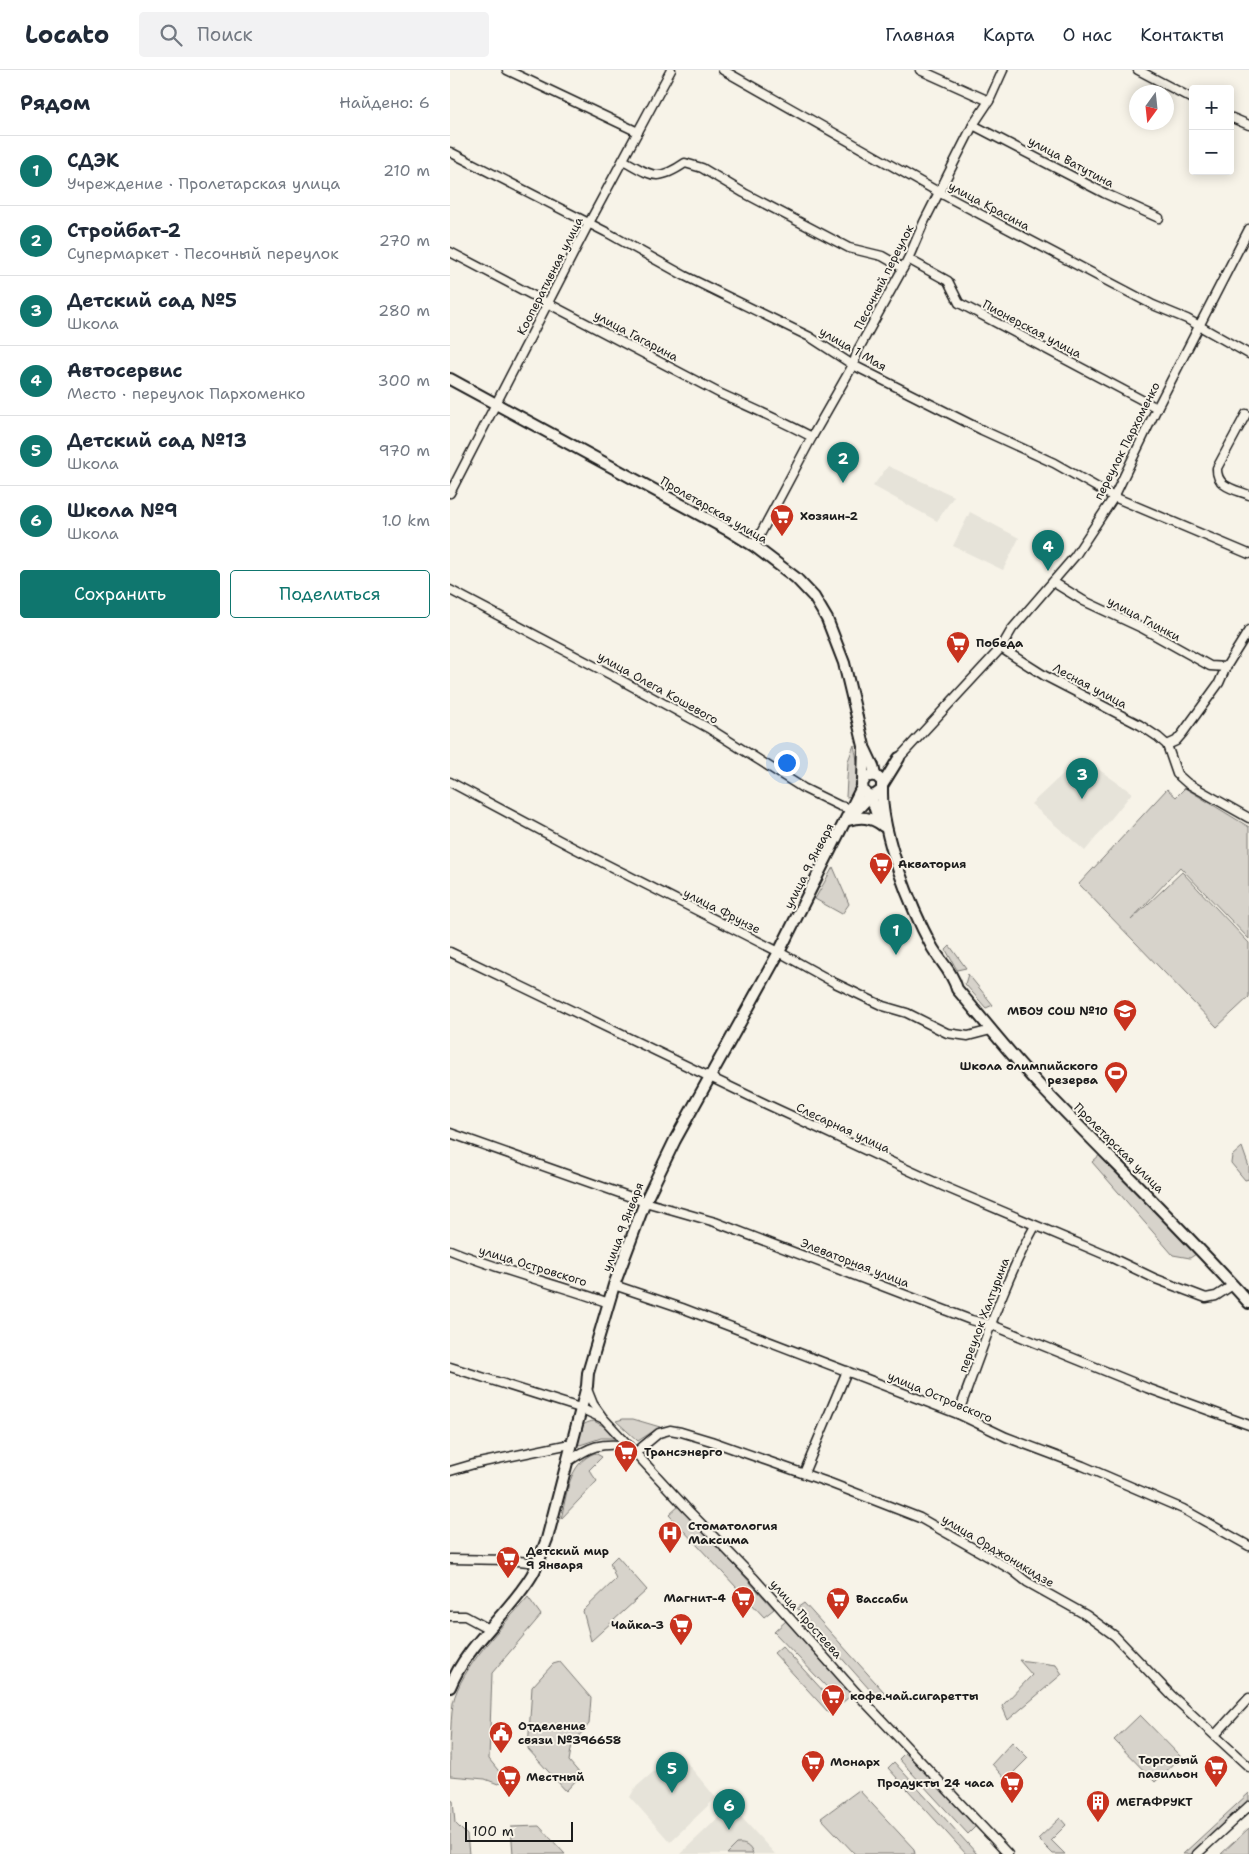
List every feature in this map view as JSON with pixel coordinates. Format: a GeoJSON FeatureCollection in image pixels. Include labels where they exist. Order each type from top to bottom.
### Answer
{"type":"FeatureCollection","features":[{"type":"Feature","properties":{"kind":"main road","name":"Пролетарская улица"},"geometry":{"type":"LineString","coordinates":[[450,379],[702,515],[754,546],[796,578],[814,597],[827,619],[844,663],[864,746],[862,784]]}},
{"type":"Feature","properties":{"kind":"main road"},"geometry":{"type":"LineString","coordinates":[[864,746],[875,775],[880,779],[882,787]]}},
{"type":"Feature","properties":{"kind":"main road"},"geometry":{"type":"LineString","coordinates":[[845,824],[871,796],[879,793],[899,758]]}},
{"type":"Feature","properties":{"kind":"main road","name":"переулок Пархоменко"},"geometry":{"type":"LineString","coordinates":[[875,775],[899,758]]}},
{"type":"Feature","properties":{"kind":"main road"},"geometry":{"type":"LineString","coordinates":[[875,775],[866,777],[862,784],[863,791],[871,796],[876,812],[888,836]]}},
{"type":"Feature","properties":{"kind":"main road","name":"улица 9 Января"},"geometry":{"type":"LineString","coordinates":[[450,1687],[462,1664],[517,1596],[538,1563],[547,1539],[588,1373],[614,1285],[644,1202],[675,1140],[779,952],[845,824],[862,784]]}},
{"type":"Feature","properties":{"kind":"main road","name":"Пролетарская улица"},"geometry":{"type":"LineString","coordinates":[[882,787],[882,800],[888,836],[915,909],[932,948],[956,983],[957,989],[1044,1090],[1168,1215],[1249,1303]]}},
{"type":"Feature","properties":{"kind":"main road"},"geometry":{"type":"LineString","coordinates":[[845,824],[857,817],[865,817],[882,825]]}},
{"type":"Feature","properties":{"kind":"street"},"geometry":{"type":"LineString","coordinates":[[507,70],[638,132]]}},
{"type":"Feature","properties":{"kind":"street","name":"Кооперативная улица"},"geometry":{"type":"LineString","coordinates":[[450,493],[671,70]]}},
{"type":"Feature","properties":{"kind":"street","name":"улица Красина"},"geometry":{"type":"LineString","coordinates":[[723,70],[940,193],[1153,305],[1187,319],[1249,354]]}},
{"type":"Feature","properties":{"kind":"street"},"geometry":{"type":"LineString","coordinates":[[920,70],[989,101]]}},
{"type":"Feature","properties":{"kind":"street","name":"Песочный переулок"},"geometry":{"type":"LineString","coordinates":[[754,546],[853,365],[858,350],[904,268],[924,222],[973,124],[989,101],[1003,70]]}},
{"type":"Feature","properties":{"kind":"street"},"geometry":{"type":"LineString","coordinates":[[1138,70],[1189,97]]}},
{"type":"Feature","properties":{"kind":"street"},"geometry":{"type":"LineString","coordinates":[[1234,119],[1249,125]]}},
{"type":"Feature","properties":{"kind":"street","name":"улица Ватутина"},"geometry":{"type":"LineString","coordinates":[[973,124],[1104,193],[1159,218]]}},
{"type":"Feature","properties":{"kind":"street","name":"улица 1 Мая"},"geometry":{"type":"LineString","coordinates":[[450,152],[685,276],[810,337],[853,365],[982,430],[1054,463],[1114,497],[1249,554]]}},
{"type":"Feature","properties":{"kind":"street"},"geometry":{"type":"LineString","coordinates":[[623,160],[647,173],[660,176],[685,163],[702,168],[744,193],[849,248],[882,256],[904,268]]}},
{"type":"Feature","properties":{"kind":"street","name":"переулок Пархоменко"},"geometry":{"type":"LineString","coordinates":[[899,758],[1001,648],[1012,629],[1086,541],[1114,497],[1157,408],[1249,229]]}},
{"type":"Feature","properties":{"kind":"street","name":"улица Гагарина"},"geometry":{"type":"LineString","coordinates":[[450,252],[549,302],[721,394],[779,419],[812,437]]}},
{"type":"Feature","properties":{"kind":"street","name":"Пионерская улица"},"geometry":{"type":"LineString","coordinates":[[908,259],[948,281],[959,303],[1157,408]]}},
{"type":"Feature","properties":{"kind":"street"},"geometry":{"type":"LineString","coordinates":[[1246,414],[1218,468],[1217,476],[1222,484],[1249,496]]}},
{"type":"Feature","properties":{"kind":"street","name":"улица Глинки"},"geometry":{"type":"LineString","coordinates":[[1053,582],[1084,601],[1142,628],[1210,666],[1226,668]]}},
{"type":"Feature","properties":{"kind":"street","name":"улица Олега Кошевого"},"geometry":{"type":"LineString","coordinates":[[450,590],[710,729],[804,788],[840,806],[852,809]]}},
{"type":"Feature","properties":{"kind":"street"},"geometry":{"type":"LineString","coordinates":[[1249,630],[1219,683],[1182,734],[1176,741],[1167,746],[1172,764],[1187,783],[1249,818]]}},
{"type":"Feature","properties":{"kind":"street","name":"Лесная улица"},"geometry":{"type":"LineString","coordinates":[[1001,648],[1045,676],[1140,725],[1158,737],[1167,746]]}},
{"type":"Feature","properties":{"kind":"street","name":"улица Фрунзе"},"geometry":{"type":"LineString","coordinates":[[450,782],[572,847],[883,1006],[907,1012],[947,1033],[968,1036],[991,1030]]}},
{"type":"Feature","properties":{"kind":"street","name":"Слесарная улица"},"geometry":{"type":"LineString","coordinates":[[450,952],[766,1104],[1156,1279],[1206,1298],[1216,1296],[1233,1285]]}},
{"type":"Feature","properties":{"kind":"street","name":"Элеваторная улица"},"geometry":{"type":"LineString","coordinates":[[450,1133],[644,1202],[715,1222],[971,1320],[992,1325],[1147,1388],[1249,1425]]}},
{"type":"Feature","properties":{"kind":"street","name":"переулок Халтурина"},"geometry":{"type":"LineString","coordinates":[[958,1414],[1019,1255],[1035,1226]]}},
{"type":"Feature","properties":{"kind":"street","name":"улица Островского"},"geometry":{"type":"LineString","coordinates":[[450,1250],[479,1262],[576,1291],[609,1303]]}},
{"type":"Feature","properties":{"kind":"street","name":"улица Островского"},"geometry":{"type":"LineString","coordinates":[[614,1285],[682,1308],[958,1414],[1006,1437],[1083,1466],[1183,1509],[1249,1546]]}},
{"type":"Feature","properties":{"kind":"street"},"geometry":{"type":"LineString","coordinates":[[450,1367],[580,1408]]}},
{"type":"Feature","properties":{"kind":"street"},"geometry":{"type":"LineString","coordinates":[[804,1473],[847,1372]]}},
{"type":"Feature","properties":{"kind":"street"},"geometry":{"type":"LineString","coordinates":[[586,1386],[593,1404],[604,1419]]}},
{"type":"Feature","properties":{"kind":"street","name":"улица Простеева"},"geometry":{"type":"LineString","coordinates":[[580,1408],[604,1419],[633,1449],[688,1510],[753,1577],[861,1698],[1008,1854]]}},
{"type":"Feature","properties":{"kind":"street","name":"улица Орджоникидзе"},"geometry":{"type":"LineString","coordinates":[[633,1449],[659,1433],[670,1430],[711,1441],[804,1473],[920,1518],[1012,1570],[1027,1582],[1086,1615],[1115,1636],[1172,1696],[1249,1767]]}},
{"type":"Feature","properties":{"kind":"street"},"geometry":{"type":"LineString","coordinates":[[450,1471],[474,1464],[570,1444]]}},
{"type":"Feature","properties":{"kind":"street"},"geometry":{"type":"LineString","coordinates":[[566,1463],[587,1448],[599,1444],[611,1444],[633,1449]]}},
{"type":"Feature","properties":{"kind":"street"},"geometry":{"type":"LineString","coordinates":[[450,1559],[509,1560],[538,1563]]}},
{"type":"Feature","properties":{"kind":"street"},"geometry":{"type":"LineString","coordinates":[[450,1616],[466,1616],[489,1629]]}},
{"type":"Feature","properties":{"kind":"street"},"geometry":{"type":"LineString","coordinates":[[1215,1735],[1249,1698]]}},
{"type":"Feature","properties":{"kind":"street"},"geometry":{"type":"LineString","coordinates":[[1197,1854],[1249,1806]]}},
{"type":"Feature","properties":{"kind":"shaded area"},"geometry":{"type":"Polygon","coordinates":[[[888,466],[954,496],[937,521],[873,486],[888,466]]]}},
{"type":"Feature","properties":{"kind":"shaded area"},"geometry":{"type":"Polygon","coordinates":[[[970,512],[1019,538],[1003,570],[953,546],[970,512]]]}},
{"type":"Feature","properties":{"kind":"shaded area"},"geometry":{"type":"Polygon","coordinates":[[[854,745],[859,778],[853,796],[846,797],[848,761],[854,745]]]}},
{"type":"Feature","properties":{"kind":"shaded area"},"geometry":{"type":"Polygon","coordinates":[[[1081,757],[1132,793],[1085,851],[1031,804],[1081,757]]]}},
{"type":"Feature","properties":{"kind":"shaded area"},"geometry":{"type":"Polygon","coordinates":[[[1185,788],[1249,827],[1249,939],[1180,867],[1131,920],[1182,872],[1249,943],[1249,997],[1217,1027],[1079,884],[1167,789],[1176,797],[1185,788]]]}},
{"type":"Feature","properties":{"kind":"shaded area"},"geometry":{"type":"Polygon","coordinates":[[[833,867],[849,904],[842,914],[815,899],[833,867]]]}},
{"type":"Feature","properties":{"kind":"shaded area"},"geometry":{"type":"Polygon","coordinates":[[[950,946],[966,968],[957,970],[946,950],[950,946]]]}},
{"type":"Feature","properties":{"kind":"shaded area"},"geometry":{"type":"Polygon","coordinates":[[[968,974],[993,1005],[986,1008],[965,984],[968,974]]]}},
{"type":"Feature","properties":{"kind":"shaded area"},"geometry":{"type":"Polygon","coordinates":[[[1242,1147],[1249,1167],[1249,1179],[1245,1180],[1231,1163],[1232,1156],[1242,1147]]]}},
{"type":"Feature","properties":{"kind":"shaded area"},"geometry":{"type":"Polygon","coordinates":[[[1101,1154],[1199,1252],[1190,1258],[1173,1255],[1092,1162],[1101,1154]]]}},
{"type":"Feature","properties":{"kind":"shaded area"},"geometry":{"type":"Polygon","coordinates":[[[633,1419],[660,1427],[638,1441],[616,1421],[633,1419]]]}},
{"type":"Feature","properties":{"kind":"shaded area"},"geometry":{"type":"Polygon","coordinates":[[[594,1421],[605,1427],[614,1438],[601,1438],[580,1445],[577,1443],[583,1425],[594,1421]]]}},
{"type":"Feature","properties":{"kind":"shaded area"},"geometry":{"type":"Polygon","coordinates":[[[595,1453],[602,1457],[589,1470],[597,1481],[561,1519],[567,1490],[574,1472],[579,1464],[595,1453]]]}},
{"type":"Feature","properties":{"kind":"shaded area"},"geometry":{"type":"Polygon","coordinates":[[[680,1505],[774,1609],[764,1617],[669,1515],[680,1505]]]}},
{"type":"Feature","properties":{"kind":"shaded area"},"geometry":{"type":"Polygon","coordinates":[[[617,1556],[647,1590],[591,1641],[583,1611],[616,1579],[610,1563],[617,1556]]]}},
{"type":"Feature","properties":{"kind":"shaded area"},"geometry":{"type":"Polygon","coordinates":[[[528,1597],[541,1615],[492,1673],[489,1759],[506,1780],[498,1784],[485,1779],[450,1776],[452,1712],[458,1689],[474,1661],[528,1597]]]}},
{"type":"Feature","properties":{"kind":"shaded area"},"geometry":{"type":"Polygon","coordinates":[[[804,1603],[885,1693],[878,1699],[797,1608],[804,1603]]]}},
{"type":"Feature","properties":{"kind":"shaded area"},"geometry":{"type":"Polygon","coordinates":[[[787,1620],[855,1692],[842,1703],[774,1632],[787,1620]]]}},
{"type":"Feature","properties":{"kind":"shaded area"},"geometry":{"type":"Polygon","coordinates":[[[782,1646],[836,1705],[828,1712],[774,1653],[782,1646]]]}},
{"type":"Feature","properties":{"kind":"shaded area"},"geometry":{"type":"Polygon","coordinates":[[[1019,1660],[1056,1665],[1062,1674],[1008,1720],[1002,1706],[1032,1675],[1019,1660]]]}},
{"type":"Feature","properties":{"kind":"shaded area"},"geometry":{"type":"Polygon","coordinates":[[[560,1662],[591,1698],[589,1724],[572,1744],[569,1761],[581,1775],[566,1791],[528,1749],[532,1687],[553,1664],[560,1662]]]}},
{"type":"Feature","properties":{"kind":"shaded area"},"geometry":{"type":"Polygon","coordinates":[[[1140,1715],[1181,1757],[1155,1782],[1114,1740],[1140,1715]]]}},
{"type":"Feature","properties":{"kind":"shaded area"},"geometry":{"type":"Polygon","coordinates":[[[1012,1742],[1028,1758],[1006,1780],[992,1764],[1012,1742]]]}},
{"type":"Feature","properties":{"kind":"shaded area"},"geometry":{"type":"Polygon","coordinates":[[[677,1751],[716,1798],[670,1842],[630,1797],[635,1788],[677,1751]]]}},
{"type":"Feature","properties":{"kind":"shaded area"},"geometry":{"type":"Polygon","coordinates":[[[906,1752],[976,1826],[968,1834],[899,1759],[906,1752]]]}},
{"type":"Feature","properties":{"kind":"shaded area"},"geometry":{"type":"Polygon","coordinates":[[[894,1762],[977,1854],[966,1854],[888,1768],[894,1762]]]}},
{"type":"Feature","properties":{"kind":"shaded area"},"geometry":{"type":"Polygon","coordinates":[[[859,1790],[914,1849],[915,1854],[855,1854],[821,1818],[859,1790]]]}},
{"type":"Feature","properties":{"kind":"shaded area"},"geometry":{"type":"Polygon","coordinates":[[[1249,1793],[1249,1802],[1192,1854],[1183,1854],[1249,1793]]]}},
{"type":"Feature","properties":{"kind":"shaded area"},"geometry":{"type":"Polygon","coordinates":[[[450,1800],[453,1801],[455,1823],[467,1835],[469,1854],[450,1854],[450,1800]]]}},
{"type":"Feature","properties":{"kind":"shaded area"},"geometry":{"type":"Polygon","coordinates":[[[731,1806],[775,1854],[680,1854],[731,1806]]]}},
{"type":"Feature","properties":{"kind":"shaded area"},"geometry":{"type":"Polygon","coordinates":[[[1060,1818],[1066,1825],[1051,1840],[1065,1854],[1053,1854],[1038,1839],[1060,1818]]]}},
{"type":"Feature","properties":{"kind":"shaded area"},"geometry":{"type":"Polygon","coordinates":[[[539,1826],[565,1854],[513,1854],[511,1827],[539,1826]]]}},
{"type":"Feature","properties":{"kind":"shaded area"},"geometry":{"type":"Polygon","coordinates":[[[1249,1828],[1249,1854],[1221,1854],[1249,1828]]]}},
{"type":"Feature","properties":{"kind":"shaded area"},"geometry":{"type":"Polygon","coordinates":[[[737,1844],[747,1846],[753,1854],[727,1854],[737,1844]]]}},
{"type":"Feature","properties":{"kind":"place","name":"Стройбат-2"},"geometry":{"type":"Point","coordinates":[843,483]}},
{"type":"Feature","properties":{"kind":"place","name":"Хозяин-2"},"geometry":{"type":"Point","coordinates":[782,537]}},
{"type":"Feature","properties":{"kind":"place","name":"Автосервис"},"geometry":{"type":"Point","coordinates":[1048,571]}},
{"type":"Feature","properties":{"kind":"place","name":"Победа"},"geometry":{"type":"Point","coordinates":[958,664]}},
{"type":"Feature","properties":{"kind":"place","name":"Детский сад №5"},"geometry":{"type":"Point","coordinates":[1082,799]}},
{"type":"Feature","properties":{"kind":"place","name":"Акватория"},"geometry":{"type":"Point","coordinates":[881,885]}},
{"type":"Feature","properties":{"kind":"place","name":"СДЭК"},"geometry":{"type":"Point","coordinates":[896,955]}},
{"type":"Feature","properties":{"kind":"place","name":"МБОУ СОШ №10"},"geometry":{"type":"Point","coordinates":[1125,1032]}},
{"type":"Feature","properties":{"kind":"place","name":"Школа олимпийского резерва"},"geometry":{"type":"Point","coordinates":[1116,1094]}},
{"type":"Feature","properties":{"kind":"place","name":"Трансэнерго"},"geometry":{"type":"Point","coordinates":[626,1473]}},
{"type":"Feature","properties":{"kind":"place","name":"Стоматология Максима"},"geometry":{"type":"Point","coordinates":[670,1554]}},
{"type":"Feature","properties":{"kind":"place","name":"Детский мир 9 Января"},"geometry":{"type":"Point","coordinates":[508,1579]}},
{"type":"Feature","properties":{"kind":"place","name":"Магнит-4"},"geometry":{"type":"Point","coordinates":[743,1619]}},
{"type":"Feature","properties":{"kind":"place","name":"Вассаби"},"geometry":{"type":"Point","coordinates":[838,1620]}},
{"type":"Feature","properties":{"kind":"place","name":"Чайка-3"},"geometry":{"type":"Point","coordinates":[681,1646]}},
{"type":"Feature","properties":{"kind":"place","name":"кофе.чай.сигаретты"},"geometry":{"type":"Point","coordinates":[833,1717]}},
{"type":"Feature","properties":{"kind":"place","name":"Отделение связи №396658"},"geometry":{"type":"Point","coordinates":[501,1754]}},
{"type":"Feature","properties":{"kind":"place","name":"Монарх"},"geometry":{"type":"Point","coordinates":[813,1783]}},
{"type":"Feature","properties":{"kind":"place","name":"Торговый павильон"},"geometry":{"type":"Point","coordinates":[1216,1788]}},
{"type":"Feature","properties":{"kind":"place","name":"Детский сад №13"},"geometry":{"type":"Point","coordinates":[672,1793]}},
{"type":"Feature","properties":{"kind":"place","name":"Местный"},"geometry":{"type":"Point","coordinates":[509,1798]}},
{"type":"Feature","properties":{"kind":"place","name":"Продукты 24 часа"},"geometry":{"type":"Point","coordinates":[1012,1804]}},
{"type":"Feature","properties":{"kind":"place","name":"МЕГАФРУКТ"},"geometry":{"type":"Point","coordinates":[1098,1823]}},
{"type":"Feature","properties":{"kind":"place","name":"Школа №9"},"geometry":{"type":"Point","coordinates":[729,1830]}}]}
